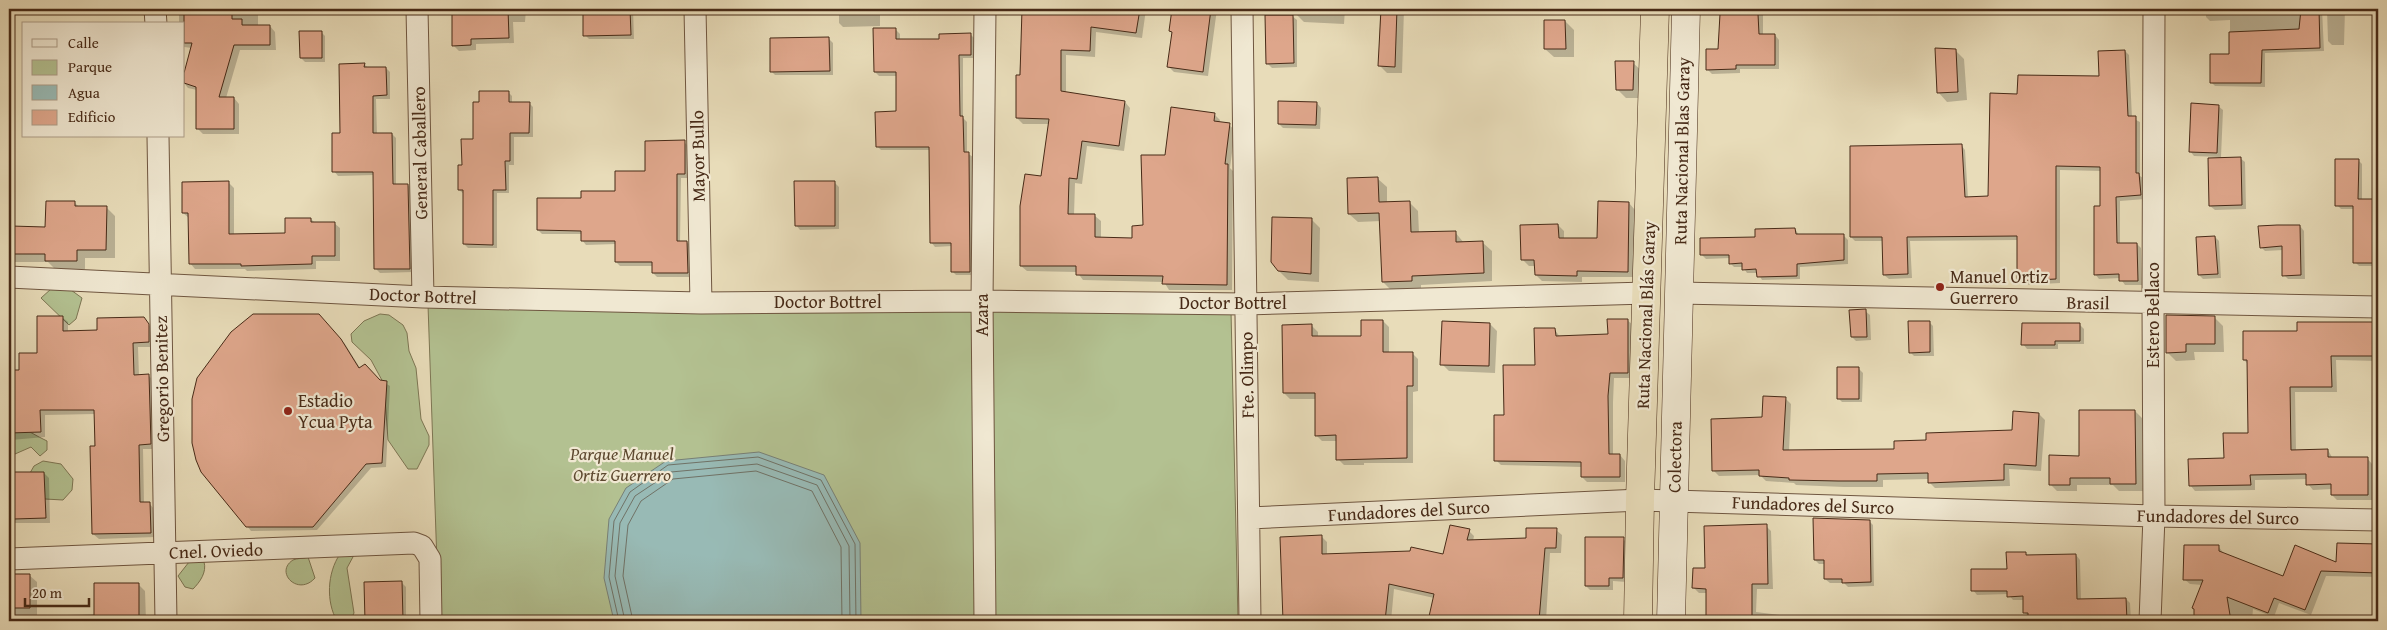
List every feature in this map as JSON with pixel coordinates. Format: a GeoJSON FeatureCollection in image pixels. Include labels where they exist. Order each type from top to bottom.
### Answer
{"type":"FeatureCollection","features":[{"type":"Feature","properties":{"kind":"highway","name":"Ruta Nacional Blás Garay"},"geometry":{"type":"LineString","coordinates":[[1638,621],[1655,9]]}},
{"type":"Feature","properties":{"kind":"main road","name":"Ruta Nacional Blas Garay"},"geometry":{"type":"LineString","coordinates":[[1678,293],[1686,9]]}},
{"type":"Feature","properties":{"kind":"main road","name":"Colectora"},"geometry":{"type":"LineString","coordinates":[[1671,621],[1678,293]]}},
{"type":"Feature","properties":{"kind":"street"},"geometry":{"type":"LineString","coordinates":[[156,9],[156,22]]}},
{"type":"Feature","properties":{"kind":"street","name":"General Caballero"},"geometry":{"type":"LineString","coordinates":[[417,9],[423,297]]}},
{"type":"Feature","properties":{"kind":"street","name":"Mayor Bullo"},"geometry":{"type":"LineString","coordinates":[[695,9],[701,303]]}},
{"type":"Feature","properties":{"kind":"street","name":"Azara"},"geometry":{"type":"LineString","coordinates":[[985,9],[982,301],[985,621]]}},
{"type":"Feature","properties":{"kind":"street","name":"Fte. Olimpo"},"geometry":{"type":"LineString","coordinates":[[1242,9],[1250,621]]}},
{"type":"Feature","properties":{"kind":"street","name":"Estero Bellaco"},"geometry":{"type":"LineString","coordinates":[[2150,621],[2154,516],[2152,304],[2154,9]]}},
{"type":"Feature","properties":{"kind":"street","name":"Gregorio Benitez"},"geometry":{"type":"LineString","coordinates":[[158,138],[166,621]]}},
{"type":"Feature","properties":{"kind":"street","name":"Doctor Bottrel"},"geometry":{"type":"LineString","coordinates":[[9,277],[423,297],[701,303],[982,301],[1246,304],[1647,292]]}},
{"type":"Feature","properties":{"kind":"street","name":"Brasil"},"geometry":{"type":"LineString","coordinates":[[1678,293],[2152,304],[2378,307]]}},
{"type":"Feature","properties":{"kind":"street","name":"Fundadores del Surco"},"geometry":{"type":"LineString","coordinates":[[1249,518],[1640,500],[2154,516],[2378,520]]}},
{"type":"Feature","properties":{"kind":"street","name":"Cnel. Oviedo"},"geometry":{"type":"LineString","coordinates":[[9,559],[407,543],[422,546],[430,559],[432,621]]}},
{"type":"Feature","properties":{"kind":"green space"},"geometry":{"type":"Polygon","coordinates":[[[51,289],[71,290],[82,298],[76,319],[69,325],[41,298],[51,289]]]}},
{"type":"Feature","properties":{"kind":"green space","name":"Parque Manuel Ortiz Guerrero"},"geometry":{"type":"Polygon","coordinates":[[[428,305],[1231,311],[1238,621],[439,621],[428,305]]]}},
{"type":"Feature","properties":{"kind":"green space"},"geometry":{"type":"Polygon","coordinates":[[[380,314],[389,315],[403,325],[407,333],[409,351],[416,368],[421,419],[429,436],[429,445],[417,469],[408,469],[388,440],[384,384],[371,360],[352,342],[351,334],[364,321],[380,314]]]}},
{"type":"Feature","properties":{"kind":"green space"},"geometry":{"type":"Polygon","coordinates":[[[17,426],[47,441],[47,450],[40,456],[31,447],[15,454],[11,444],[17,426]]]}},
{"type":"Feature","properties":{"kind":"green space"},"geometry":{"type":"Polygon","coordinates":[[[43,461],[61,464],[73,479],[72,490],[63,500],[45,499],[30,473],[34,466],[43,461]]]}},
{"type":"Feature","properties":{"kind":"green space"},"geometry":{"type":"Polygon","coordinates":[[[340,554],[354,555],[347,568],[354,613],[350,621],[337,621],[331,605],[330,579],[340,554]]]}},
{"type":"Feature","properties":{"kind":"green space"},"geometry":{"type":"Polygon","coordinates":[[[308,557],[315,578],[302,585],[290,581],[286,571],[288,565],[293,560],[308,557]]]}},
{"type":"Feature","properties":{"kind":"green space"},"geometry":{"type":"Polygon","coordinates":[[[189,562],[204,562],[205,566],[202,577],[193,589],[185,587],[178,576],[189,562]]]}},
{"type":"Feature","properties":{"kind":"water"},"geometry":{"type":"Polygon","coordinates":[[[759,452],[824,475],[860,543],[861,621],[614,621],[604,578],[609,519],[626,488],[666,461],[759,452]]]}},
{"type":"Feature","properties":{"kind":"building"},"geometry":{"type":"Polygon","coordinates":[[[184,9],[232,9],[232,19],[242,19],[242,25],[270,25],[270,45],[234,45],[219,97],[234,97],[234,129],[196,129],[196,87],[185,83],[185,69],[192,43],[185,43],[184,9]]]}},
{"type":"Feature","properties":{"kind":"building"},"geometry":{"type":"Polygon","coordinates":[[[491,9],[508,9],[509,38],[471,39],[471,45],[452,46],[452,13],[491,13],[491,9]]]}},
{"type":"Feature","properties":{"kind":"building"},"geometry":{"type":"Polygon","coordinates":[[[583,9],[630,9],[631,35],[583,36],[583,9]]]}},
{"type":"Feature","properties":{"kind":"building"},"geometry":{"type":"Polygon","coordinates":[[[1022,9],[1140,9],[1136,33],[1091,27],[1090,51],[1061,50],[1061,91],[1125,101],[1119,146],[1082,141],[1077,179],[1069,178],[1068,214],[1095,214],[1095,237],[1132,238],[1132,226],[1143,225],[1141,155],[1165,155],[1171,107],[1215,113],[1214,121],[1230,123],[1225,164],[1228,164],[1227,285],[1162,284],[1163,276],[1076,275],[1076,266],[1020,266],[1020,206],[1025,174],[1041,176],[1049,119],[1016,118],[1016,75],[1020,75],[1022,9]]]}},
{"type":"Feature","properties":{"kind":"building"},"geometry":{"type":"Polygon","coordinates":[[[1172,9],[1211,9],[1203,72],[1167,67],[1172,32],[1169,31],[1172,9]]]}},
{"type":"Feature","properties":{"kind":"building"},"geometry":{"type":"Polygon","coordinates":[[[1381,9],[1397,9],[1395,67],[1378,66],[1381,9]]]}},
{"type":"Feature","properties":{"kind":"building"},"geometry":{"type":"Polygon","coordinates":[[[2301,9],[2319,9],[2320,48],[2262,50],[2261,83],[2210,83],[2210,54],[2229,54],[2229,32],[2299,29],[2301,9]]]}},
{"type":"Feature","properties":{"kind":"building"},"geometry":{"type":"Polygon","coordinates":[[[1720,14],[1758,14],[1759,34],[1775,34],[1775,65],[1736,65],[1736,69],[1706,70],[1706,49],[1718,49],[1720,14]]]}},
{"type":"Feature","properties":{"kind":"building"},"geometry":{"type":"Polygon","coordinates":[[[1265,15],[1293,15],[1294,63],[1266,64],[1265,15]]]}},
{"type":"Feature","properties":{"kind":"building"},"geometry":{"type":"Polygon","coordinates":[[[1544,20],[1565,20],[1566,49],[1544,49],[1544,20]]]}},
{"type":"Feature","properties":{"kind":"building"},"geometry":{"type":"Polygon","coordinates":[[[873,28],[896,28],[896,39],[939,39],[939,34],[971,33],[971,55],[959,55],[960,116],[963,116],[964,152],[969,152],[970,272],[951,272],[951,243],[930,243],[929,147],[876,147],[875,112],[896,111],[896,72],[874,72],[873,28]]]}},
{"type":"Feature","properties":{"kind":"building"},"geometry":{"type":"Polygon","coordinates":[[[299,31],[322,31],[322,58],[300,58],[299,31]]]}},
{"type":"Feature","properties":{"kind":"building"},"geometry":{"type":"Polygon","coordinates":[[[829,37],[830,71],[770,72],[770,38],[829,37]]]}},
{"type":"Feature","properties":{"kind":"building"},"geometry":{"type":"Polygon","coordinates":[[[1935,48],[1956,49],[1958,92],[1937,93],[1935,48]]]}},
{"type":"Feature","properties":{"kind":"building"},"geometry":{"type":"Polygon","coordinates":[[[2125,50],[2128,116],[2136,116],[2136,173],[2139,173],[2141,195],[2116,197],[2117,243],[2137,243],[2138,281],[2119,281],[2119,274],[2094,275],[2094,206],[2100,206],[2100,167],[2056,166],[2056,279],[2017,281],[2017,236],[1907,237],[1908,274],[1883,275],[1882,237],[1850,237],[1850,146],[1962,144],[1965,197],[1988,196],[1990,93],[2017,94],[2018,75],[2099,76],[2098,51],[2125,50]]]}},
{"type":"Feature","properties":{"kind":"building"},"geometry":{"type":"Polygon","coordinates":[[[1615,61],[1634,61],[1633,90],[1616,90],[1615,61]]]}},
{"type":"Feature","properties":{"kind":"building"},"geometry":{"type":"Polygon","coordinates":[[[365,63],[364,67],[386,67],[387,95],[373,96],[373,133],[392,133],[393,184],[408,184],[410,269],[374,269],[373,172],[332,172],[332,133],[340,133],[339,64],[365,63]]]}},
{"type":"Feature","properties":{"kind":"building"},"geometry":{"type":"Polygon","coordinates":[[[479,91],[509,91],[509,102],[530,102],[529,133],[510,133],[510,161],[505,161],[506,190],[493,190],[493,245],[463,244],[463,190],[458,190],[458,165],[462,165],[461,139],[473,139],[473,102],[479,102],[479,91]]]}},
{"type":"Feature","properties":{"kind":"building"},"geometry":{"type":"Polygon","coordinates":[[[1278,101],[1317,102],[1316,125],[1278,124],[1278,101]]]}},
{"type":"Feature","properties":{"kind":"building"},"geometry":{"type":"Polygon","coordinates":[[[2191,103],[2219,105],[2217,153],[2189,152],[2191,103]]]}},
{"type":"Feature","properties":{"kind":"building"},"geometry":{"type":"Polygon","coordinates":[[[685,140],[685,174],[677,174],[677,241],[687,241],[688,273],[652,273],[652,262],[615,262],[615,241],[581,241],[581,231],[537,230],[537,198],[581,198],[581,191],[615,191],[615,171],[645,171],[645,141],[685,140]]]}},
{"type":"Feature","properties":{"kind":"building"},"geometry":{"type":"Polygon","coordinates":[[[2241,157],[2242,205],[2209,206],[2208,158],[2241,157]]]}},
{"type":"Feature","properties":{"kind":"building"},"geometry":{"type":"Polygon","coordinates":[[[2335,159],[2359,159],[2358,199],[2378,199],[2378,263],[2353,263],[2353,206],[2335,206],[2335,159]]]}},
{"type":"Feature","properties":{"kind":"building"},"geometry":{"type":"Polygon","coordinates":[[[1378,177],[1379,202],[1410,201],[1411,232],[1456,231],[1456,242],[1483,241],[1484,273],[1412,276],[1412,281],[1382,282],[1379,213],[1348,214],[1347,178],[1378,177]]]}},
{"type":"Feature","properties":{"kind":"building"},"geometry":{"type":"Polygon","coordinates":[[[229,181],[229,234],[285,233],[285,218],[311,218],[311,222],[335,222],[335,256],[312,256],[312,264],[241,266],[241,264],[189,264],[188,213],[182,213],[182,182],[229,181]]]}},
{"type":"Feature","properties":{"kind":"building"},"geometry":{"type":"Polygon","coordinates":[[[794,181],[835,181],[835,226],[795,226],[794,181]]]}},
{"type":"Feature","properties":{"kind":"building"},"geometry":{"type":"Polygon","coordinates":[[[46,201],[75,201],[75,206],[107,206],[106,250],[77,250],[77,261],[45,261],[45,254],[11,254],[11,226],[45,227],[46,201]]]}},
{"type":"Feature","properties":{"kind":"building"},"geometry":{"type":"Polygon","coordinates":[[[1598,201],[1629,202],[1628,272],[1577,271],[1577,276],[1535,275],[1534,260],[1521,260],[1520,225],[1558,224],[1559,238],[1597,238],[1598,201]]]}},
{"type":"Feature","properties":{"kind":"building"},"geometry":{"type":"Polygon","coordinates":[[[1272,217],[1312,218],[1311,274],[1278,271],[1271,262],[1272,217]]]}},
{"type":"Feature","properties":{"kind":"building"},"geometry":{"type":"Polygon","coordinates":[[[2300,225],[2301,275],[2282,276],[2282,246],[2260,248],[2258,226],[2300,225]]]}},
{"type":"Feature","properties":{"kind":"building"},"geometry":{"type":"Polygon","coordinates":[[[1795,228],[1796,234],[1844,234],[1844,260],[1797,264],[1797,276],[1757,277],[1756,269],[1742,270],[1742,263],[1729,264],[1729,255],[1700,255],[1700,238],[1755,237],[1755,229],[1795,228]]]}},
{"type":"Feature","properties":{"kind":"building"},"geometry":{"type":"Polygon","coordinates":[[[2215,236],[2218,274],[2198,275],[2196,237],[2215,236]]]}},
{"type":"Feature","properties":{"kind":"building"},"geometry":{"type":"Polygon","coordinates":[[[1866,309],[1867,337],[1851,337],[1849,310],[1866,309]]]}},
{"type":"Feature","properties":{"kind":"building","name":"Estadio Ycua Pyta"},"geometry":{"type":"Polygon","coordinates":[[[253,314],[319,314],[341,339],[359,368],[365,364],[380,380],[387,381],[382,463],[366,464],[313,527],[246,527],[201,472],[196,460],[192,443],[192,399],[197,378],[231,332],[253,314]]]}},
{"type":"Feature","properties":{"kind":"building"},"geometry":{"type":"Polygon","coordinates":[[[2166,315],[2215,316],[2215,344],[2186,344],[2186,352],[2166,353],[2166,315]]]}},
{"type":"Feature","properties":{"kind":"building"},"geometry":{"type":"Polygon","coordinates":[[[37,316],[63,316],[63,331],[97,330],[97,318],[144,317],[149,324],[149,342],[133,343],[134,375],[149,374],[151,444],[139,445],[140,502],[150,502],[151,533],[92,534],[90,446],[95,446],[94,410],[40,410],[41,432],[9,433],[9,370],[19,370],[19,353],[37,353],[37,316]]]}},
{"type":"Feature","properties":{"kind":"building"},"geometry":{"type":"Polygon","coordinates":[[[1607,319],[1628,319],[1628,373],[1610,373],[1608,396],[1609,454],[1620,454],[1620,477],[1581,477],[1581,462],[1494,461],[1494,415],[1504,415],[1503,365],[1535,365],[1534,328],[1555,328],[1556,336],[1608,334],[1607,319]]]}},
{"type":"Feature","properties":{"kind":"building"},"geometry":{"type":"Polygon","coordinates":[[[1361,320],[1383,320],[1383,352],[1413,352],[1413,386],[1407,386],[1407,458],[1336,460],[1336,435],[1315,436],[1315,393],[1283,393],[1282,325],[1312,324],[1312,336],[1361,336],[1361,320]]]}},
{"type":"Feature","properties":{"kind":"building"},"geometry":{"type":"Polygon","coordinates":[[[1442,321],[1490,323],[1489,366],[1440,365],[1442,321]]]}},
{"type":"Feature","properties":{"kind":"building"},"geometry":{"type":"Polygon","coordinates":[[[1908,321],[1930,321],[1930,352],[1909,353],[1908,321]]]}},
{"type":"Feature","properties":{"kind":"building"},"geometry":{"type":"Polygon","coordinates":[[[2297,322],[2378,322],[2377,356],[2331,356],[2332,387],[2290,387],[2291,450],[2328,449],[2328,457],[2368,457],[2368,495],[2331,495],[2331,484],[2306,485],[2306,474],[2250,475],[2251,485],[2189,486],[2188,459],[2224,458],[2223,433],[2248,433],[2247,360],[2243,360],[2243,331],[2297,331],[2297,322]]]}},
{"type":"Feature","properties":{"kind":"building"},"geometry":{"type":"Polygon","coordinates":[[[2022,323],[2080,323],[2080,341],[2055,341],[2055,345],[2021,345],[2022,323]]]}},
{"type":"Feature","properties":{"kind":"building"},"geometry":{"type":"Polygon","coordinates":[[[1837,367],[1859,367],[1859,399],[1837,399],[1837,367]]]}},
{"type":"Feature","properties":{"kind":"building"},"geometry":{"type":"Polygon","coordinates":[[[1763,396],[1786,397],[1783,450],[1894,449],[1894,441],[1926,440],[1926,433],[2012,430],[2013,411],[2039,413],[2036,466],[2004,464],[2004,480],[1928,483],[1928,473],[1877,474],[1877,481],[1838,481],[1789,480],[1789,478],[1759,476],[1759,470],[1712,471],[1711,419],[1762,417],[1763,396]]]}},
{"type":"Feature","properties":{"kind":"building"},"geometry":{"type":"Polygon","coordinates":[[[2079,410],[2135,410],[2136,484],[2110,484],[2110,478],[2070,478],[2070,485],[2049,485],[2049,455],[2079,456],[2079,410]]]}},
{"type":"Feature","properties":{"kind":"building"},"geometry":{"type":"Polygon","coordinates":[[[13,472],[44,472],[46,518],[14,519],[14,513],[9,513],[9,489],[13,489],[13,472]]]}},
{"type":"Feature","properties":{"kind":"building"},"geometry":{"type":"Polygon","coordinates":[[[1813,518],[1870,520],[1871,582],[1842,583],[1842,579],[1824,579],[1824,560],[1814,560],[1813,518]]]}},
{"type":"Feature","properties":{"kind":"building"},"geometry":{"type":"Polygon","coordinates":[[[1767,524],[1768,584],[1752,584],[1752,621],[1706,621],[1706,589],[1692,588],[1693,568],[1705,568],[1704,526],[1767,524]]]}},
{"type":"Feature","properties":{"kind":"building"},"geometry":{"type":"Polygon","coordinates":[[[1450,525],[1470,529],[1467,540],[1526,538],[1526,528],[1557,528],[1556,548],[1545,548],[1539,621],[1428,621],[1434,594],[1389,584],[1385,621],[1283,621],[1280,537],[1322,535],[1322,554],[1410,551],[1411,547],[1443,554],[1450,525]]]}},
{"type":"Feature","properties":{"kind":"building"},"geometry":{"type":"Polygon","coordinates":[[[1585,537],[1624,537],[1623,578],[1609,578],[1609,586],[1585,586],[1585,537]]]}},
{"type":"Feature","properties":{"kind":"building"},"geometry":{"type":"Polygon","coordinates":[[[2337,543],[2378,544],[2378,573],[2321,571],[2305,610],[2274,598],[2268,613],[2227,597],[2231,621],[2194,621],[2194,609],[2192,608],[2203,580],[2183,580],[2184,545],[2219,545],[2219,551],[2283,576],[2295,545],[2336,562],[2337,543]]]}},
{"type":"Feature","properties":{"kind":"building"},"geometry":{"type":"Polygon","coordinates":[[[2006,552],[2026,552],[2026,555],[2076,554],[2077,599],[2126,598],[2127,621],[2028,621],[2028,613],[2023,613],[2023,596],[2007,597],[2007,591],[1971,591],[1971,569],[2007,569],[2006,552]]]}},
{"type":"Feature","properties":{"kind":"building"},"geometry":{"type":"Polygon","coordinates":[[[9,574],[30,574],[30,608],[9,608],[9,574]]]}},
{"type":"Feature","properties":{"kind":"building"},"geometry":{"type":"Polygon","coordinates":[[[402,581],[403,620],[365,621],[364,582],[402,581]]]}},
{"type":"Feature","properties":{"kind":"building"},"geometry":{"type":"Polygon","coordinates":[[[94,583],[139,583],[139,621],[94,621],[94,583]]]}},
{"type":"Feature","properties":{"kind":"place","name":"Manuel Ortiz Guerrero"},"geometry":{"type":"Point","coordinates":[1940,287]}},
{"type":"Feature","properties":{"kind":"place","name":"Estadio Ycua Pyta"},"geometry":{"type":"Point","coordinates":[288,411]}}]}
